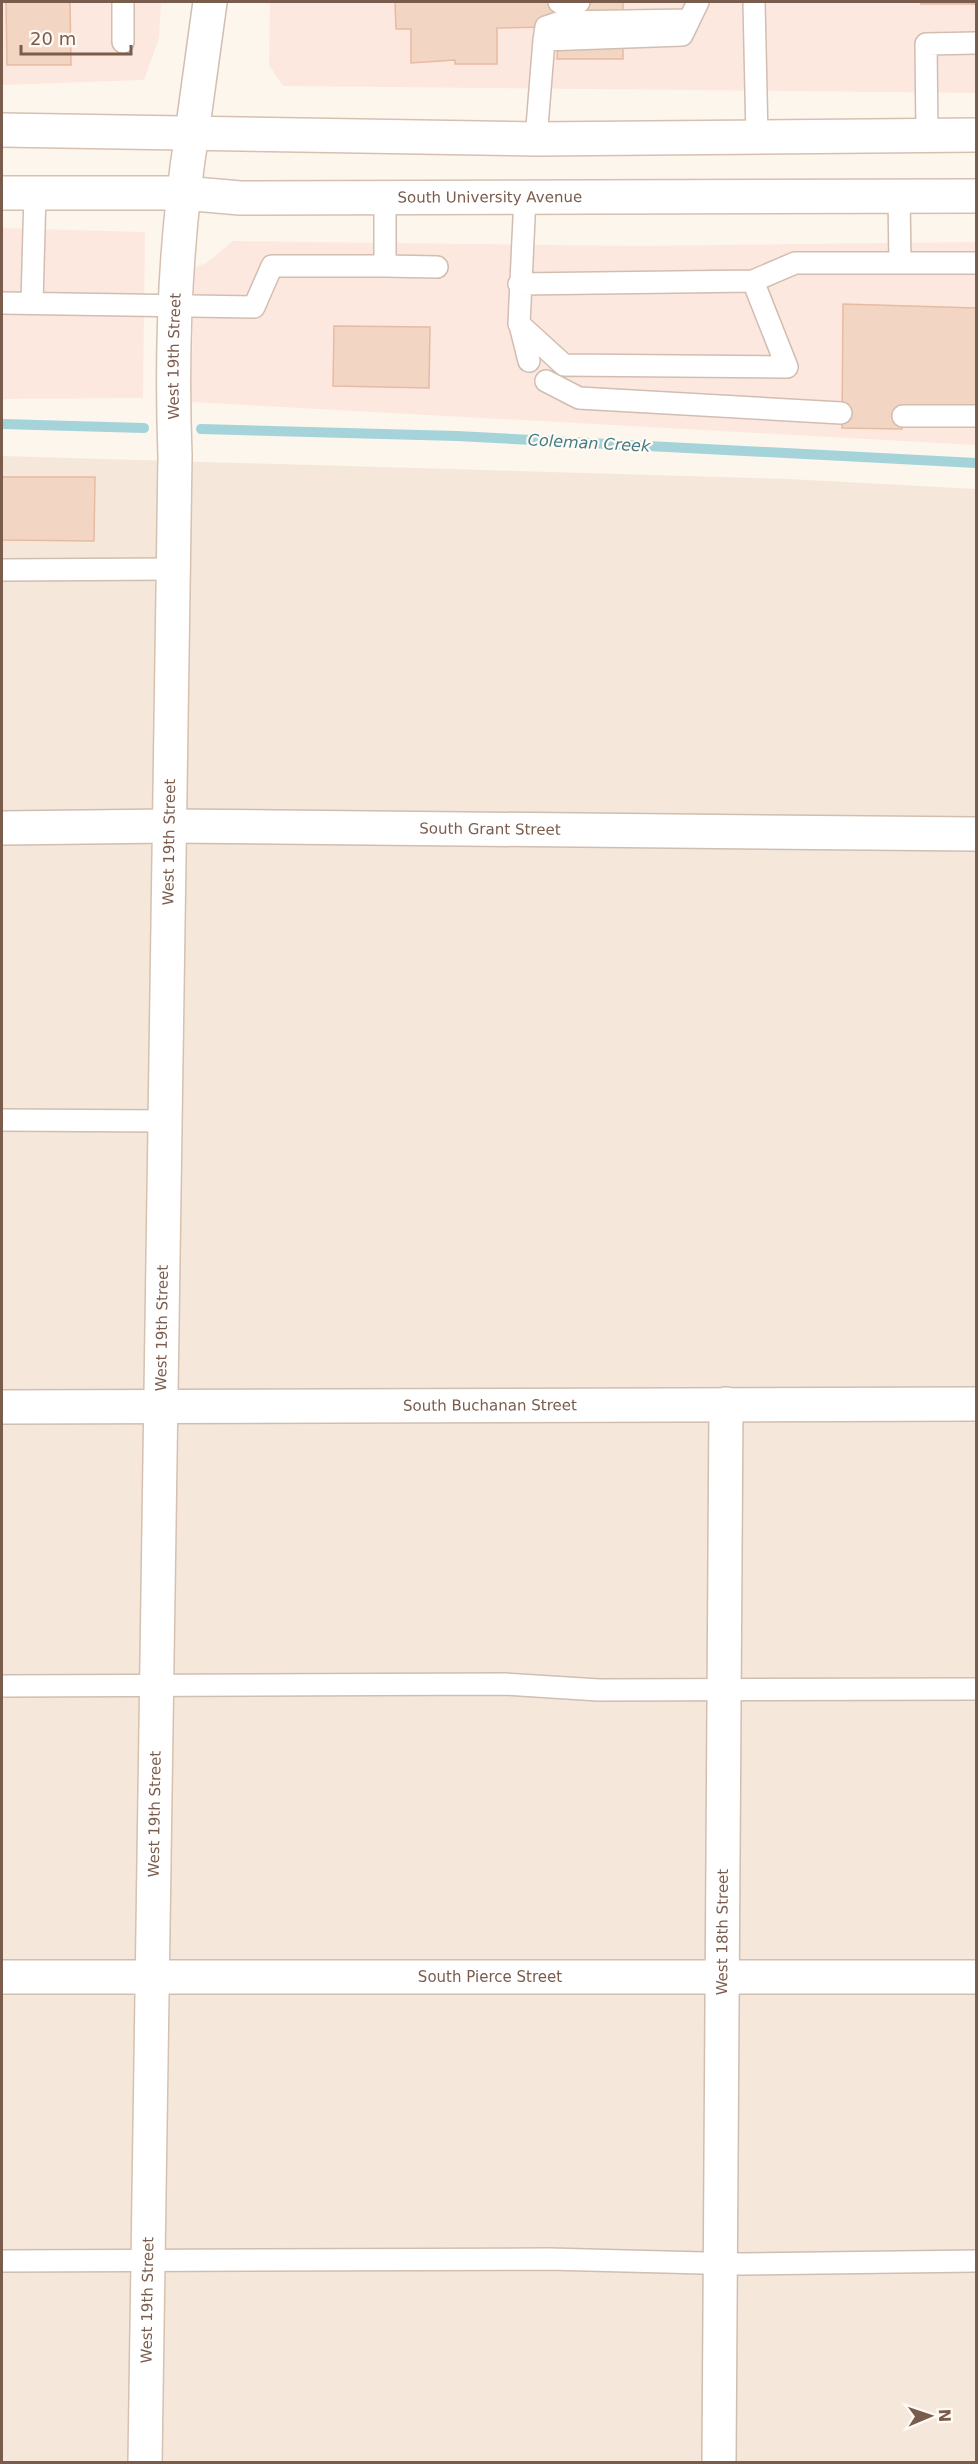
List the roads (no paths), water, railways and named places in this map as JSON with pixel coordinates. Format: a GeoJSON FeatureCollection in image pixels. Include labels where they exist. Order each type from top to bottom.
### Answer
{"type":"FeatureCollection","features":[{"type":"Feature","properties":{"kind":"street","name":"West 19th Street"},"geometry":{"type":"LineString","coordinates":[[145,2463],[175,456],[172,392],[175,305],[183,193],[210,2]]}},
{"type":"Feature","properties":{"kind":"street"},"geometry":{"type":"LineString","coordinates":[[2,130],[536,139],[976,135]]}},
{"type":"Feature","properties":{"kind":"street","name":"South University Avenue"},"geometry":{"type":"LineString","coordinates":[[2,194],[183,193],[240,198],[976,196]]}},
{"type":"Feature","properties":{"kind":"street","name":"South Grant Street"},"geometry":{"type":"LineString","coordinates":[[2,828],[169,826],[976,834]]}},
{"type":"Feature","properties":{"kind":"street","name":"West 18th Street"},"geometry":{"type":"LineString","coordinates":[[719,2463],[726,1404]]}},
{"type":"Feature","properties":{"kind":"street","name":"South Buchanan Street"},"geometry":{"type":"LineString","coordinates":[[2,1407],[976,1404]]}},
{"type":"Feature","properties":{"kind":"street","name":"South Pierce Street"},"geometry":{"type":"LineString","coordinates":[[2,1977],[976,1977]]}},
{"type":"Feature","properties":{"kind":"lane"},"geometry":{"type":"LineString","coordinates":[[123,2],[123,42]]}},
{"type":"Feature","properties":{"kind":"lane"},"geometry":{"type":"LineString","coordinates":[[559,2],[579,2]]}},
{"type":"Feature","properties":{"kind":"lane"},"geometry":{"type":"LineString","coordinates":[[754,2],[757,138]]}},
{"type":"Feature","properties":{"kind":"lane"},"geometry":{"type":"LineString","coordinates":[[536,139],[544,40],[682,35],[693,11]]}},
{"type":"Feature","properties":{"kind":"lane"},"geometry":{"type":"LineString","coordinates":[[927,135],[926,44],[976,43]]}},
{"type":"Feature","properties":{"kind":"lane"},"geometry":{"type":"LineString","coordinates":[[32,303],[35,194]]}},
{"type":"Feature","properties":{"kind":"lane"},"geometry":{"type":"LineString","coordinates":[[899,196],[900,263]]}},
{"type":"Feature","properties":{"kind":"lane"},"geometry":{"type":"LineString","coordinates":[[385,197],[386,267]]}},
{"type":"Feature","properties":{"kind":"lane"},"geometry":{"type":"LineString","coordinates":[[525,197],[519,284],[519,324],[529,361]]}},
{"type":"Feature","properties":{"kind":"lane"},"geometry":{"type":"LineString","coordinates":[[519,284],[753,281],[795,263],[976,263]]}},
{"type":"Feature","properties":{"kind":"lane"},"geometry":{"type":"LineString","coordinates":[[2,303],[254,307],[272,266],[437,267]]}},
{"type":"Feature","properties":{"kind":"lane"},"geometry":{"type":"LineString","coordinates":[[519,324],[564,365],[787,368],[753,281]]}},
{"type":"Feature","properties":{"kind":"lane"},"geometry":{"type":"LineString","coordinates":[[546,381],[579,398],[842,413]]}},
{"type":"Feature","properties":{"kind":"lane"},"geometry":{"type":"LineString","coordinates":[[903,416],[976,416]]}},
{"type":"Feature","properties":{"kind":"lane"},"geometry":{"type":"LineString","coordinates":[[2,570],[172,569]]}},
{"type":"Feature","properties":{"kind":"lane"},"geometry":{"type":"LineString","coordinates":[[2,1120],[165,1121]]}},
{"type":"Feature","properties":{"kind":"lane"},"geometry":{"type":"LineString","coordinates":[[2,1686],[505,1684],[599,1690],[976,1689]]}},
{"type":"Feature","properties":{"kind":"lane"},"geometry":{"type":"LineString","coordinates":[[2,2261],[549,2259],[720,2262],[976,2261]]}},
{"type":"Feature","properties":{"kind":"waterway","name":"Coleman Creek"},"geometry":{"type":"LineString","coordinates":[[2,424],[144,428]]}},
{"type":"Feature","properties":{"kind":"waterway","name":"Coleman Creek"},"geometry":{"type":"LineString","coordinates":[[201,429],[457,436],[976,463]]}}]}
